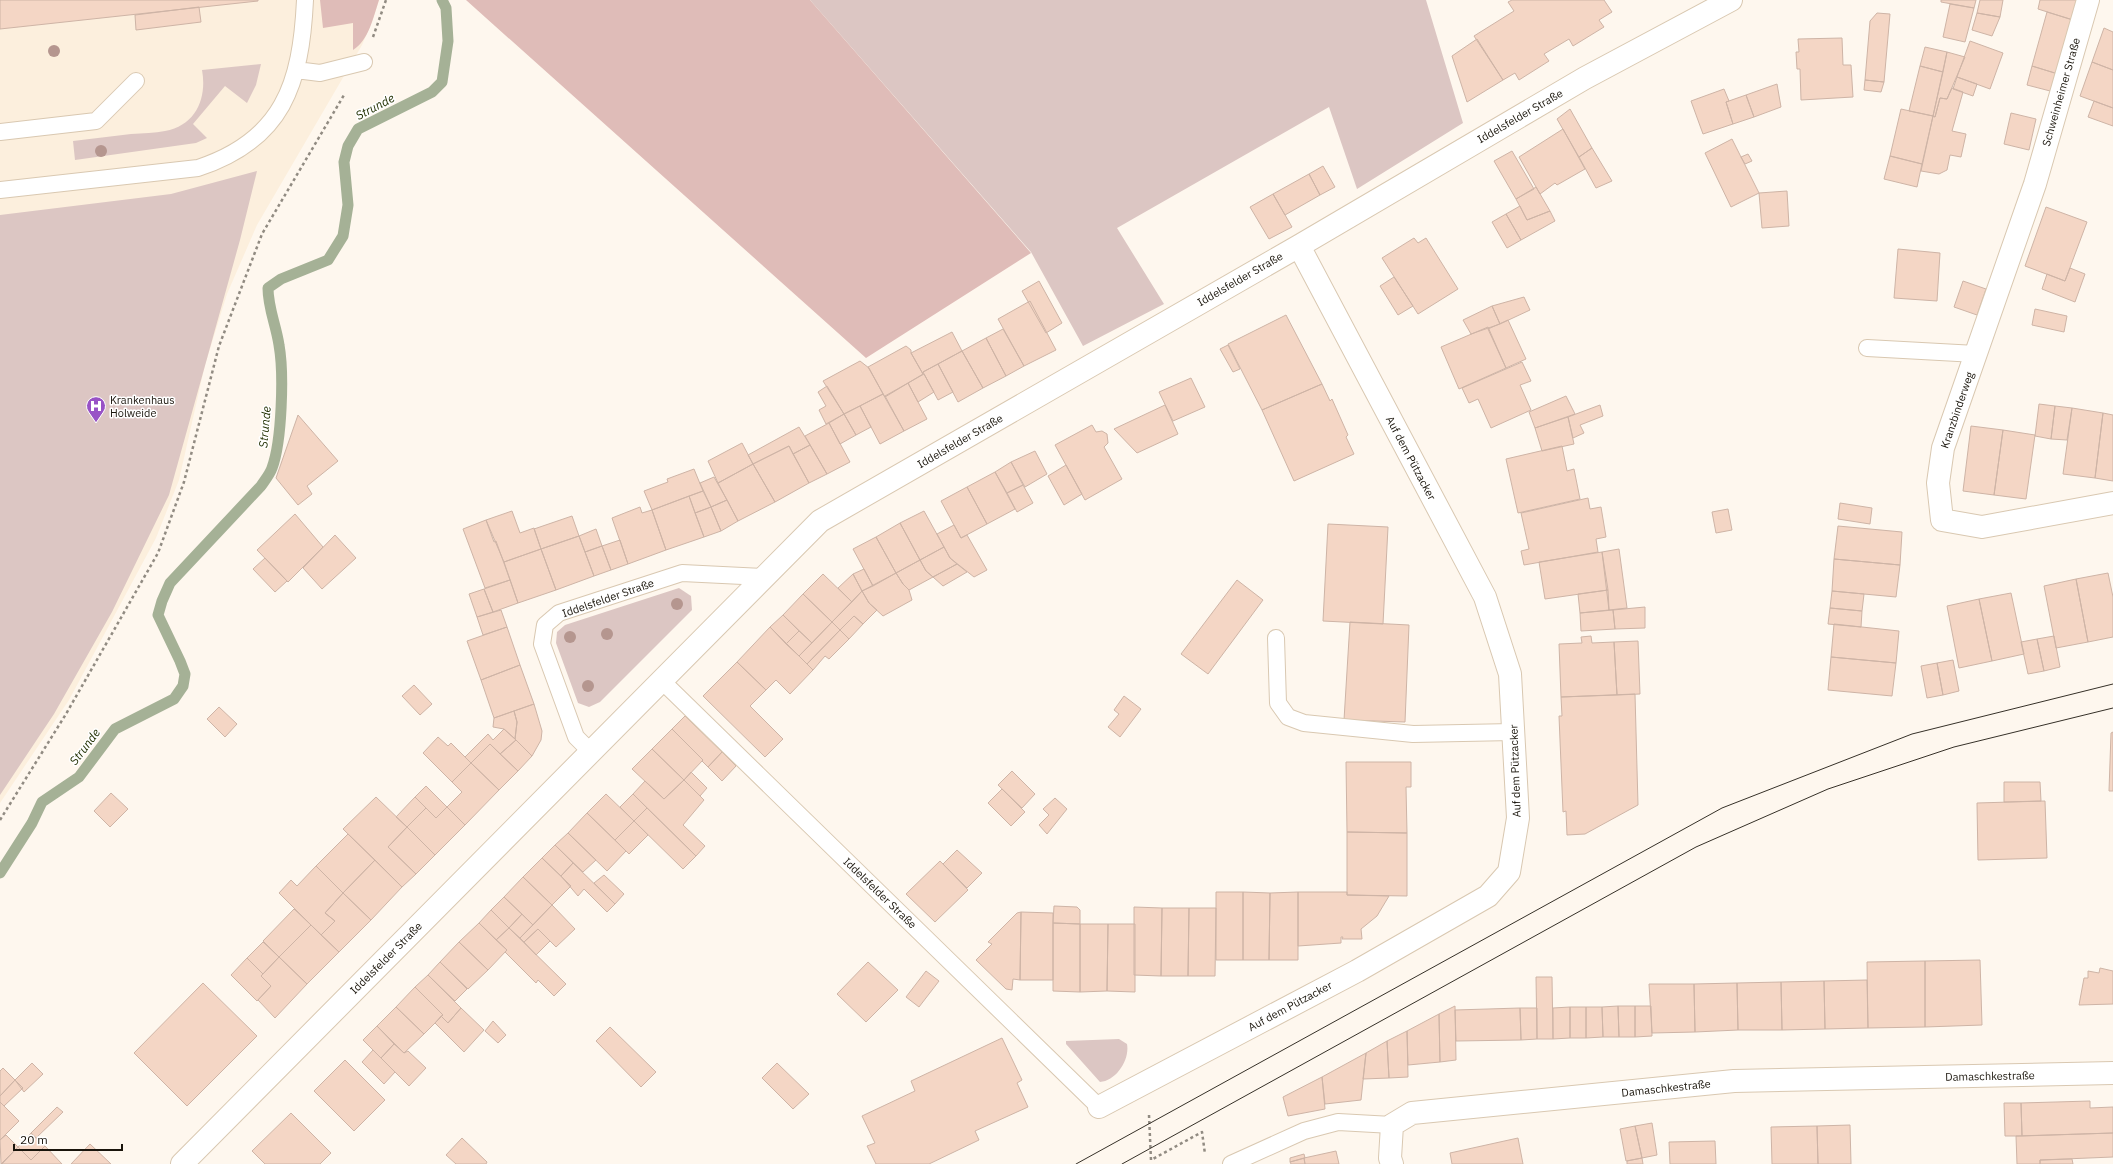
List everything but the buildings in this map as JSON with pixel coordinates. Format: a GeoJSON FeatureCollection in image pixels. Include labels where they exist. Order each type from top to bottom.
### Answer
{"type":"FeatureCollection","features":[{"type":"Feature","properties":{"kind":"street","name":"Iddelsfelder Straße"},"geometry":{"type":"LineString","coordinates":[[182,1164],[820,521],[1299,246],[1585,78],[1731,0]]}},
{"type":"Feature","properties":{"kind":"street","name":"Schweinheimer Straße"},"geometry":{"type":"LineString","coordinates":[[2035,184],[2088,0]]}},
{"type":"Feature","properties":{"kind":"street","name":"Kranzbinderweg"},"geometry":{"type":"LineString","coordinates":[[2035,184],[1943,448],[1938,483],[1942,520],[1982,527],[2113,503]]}},
{"type":"Feature","properties":{"kind":"street","name":"Auf dem Pützacker"},"geometry":{"type":"LineString","coordinates":[[1098,1107],[1357,970],[1488,896],[1509,872],[1518,818],[1510,674],[1485,597],[1299,246]]}},
{"type":"Feature","properties":{"kind":"street","name":"Damaschkestraße"},"geometry":{"type":"LineString","coordinates":[[1392,1125],[1412,1113],[1734,1081],[2113,1073]]}},
{"type":"Feature","properties":{"kind":"street"},"geometry":{"type":"LineString","coordinates":[[1392,1125],[1392,1164]]}},
{"type":"Feature","properties":{"kind":"lane"},"geometry":{"type":"LineString","coordinates":[[0,190],[198,168],[222,160],[243,148],[260,135],[273,119],[287,97],[296,70],[301,42],[305,0]]}},
{"type":"Feature","properties":{"kind":"lane"},"geometry":{"type":"LineString","coordinates":[[296,70],[320,73],[364,62]]}},
{"type":"Feature","properties":{"kind":"lane"},"geometry":{"type":"LineString","coordinates":[[0,132],[96,122],[136,81]]}},
{"type":"Feature","properties":{"kind":"lane"},"geometry":{"type":"LineString","coordinates":[[1867,348],[1976,354]]}},
{"type":"Feature","properties":{"kind":"lane","name":"Iddelsfelder Straße"},"geometry":{"type":"LineString","coordinates":[[590,752],[576,738],[542,644],[545,625],[558,613],[682,573],[763,577]]}},
{"type":"Feature","properties":{"kind":"lane"},"geometry":{"type":"LineString","coordinates":[[1276,638],[1278,704],[1288,717],[1304,723],[1413,734],[1513,732]]}},
{"type":"Feature","properties":{"kind":"lane","name":"Iddelsfelder Straße"},"geometry":{"type":"LineString","coordinates":[[661,680],[1098,1107]]}},
{"type":"Feature","properties":{"kind":"lane"},"geometry":{"type":"LineString","coordinates":[[1231,1164],[1304,1130],[1338,1122],[1392,1125]]}},
{"type":"Feature","properties":{"kind":"path"},"geometry":{"type":"LineString","coordinates":[[0,820],[66,714],[158,553],[184,482],[219,346],[262,234],[364,62],[386,0]]}},
{"type":"Feature","properties":{"kind":"path"},"geometry":{"type":"LineString","coordinates":[[1149,1108],[1151,1160],[1202,1132],[1206,1158]]}},
{"type":"Feature","properties":{"kind":"shaded area","name":"Krankenhaus Holweide"},"geometry":{"type":"Polygon","coordinates":[[[0,0],[379,0],[372,22],[362,45],[257,225],[227,294],[205,365],[179,480],[156,538],[69,700],[0,803],[0,0]]]}},
{"type":"Feature","properties":{"kind":"shaded area"},"geometry":{"type":"Polygon","coordinates":[[[320,0],[379,0],[367,35],[353,50],[353,23],[323,28],[320,0]]]}},
{"type":"Feature","properties":{"kind":"shaded area"},"geometry":{"type":"Polygon","coordinates":[[[466,0],[810,0],[1031,253],[866,358],[466,0]]]}},
{"type":"Feature","properties":{"kind":"shaded area"},"geometry":{"type":"Polygon","coordinates":[[[810,0],[1426,0],[1463,123],[1357,189],[1329,107],[1117,228],[1164,304],[1083,346],[1031,252],[810,0]]]}},
{"type":"Feature","properties":{"kind":"shaded area"},"geometry":{"type":"Polygon","coordinates":[[[261,64],[256,85],[247,103],[225,86],[193,124],[207,138],[196,143],[75,160],[73,141],[161,132],[176,128],[185,123],[192,116],[201,100],[203,90],[202,70],[261,64]]]}},
{"type":"Feature","properties":{"kind":"shaded area"},"geometry":{"type":"Polygon","coordinates":[[[257,171],[240,240],[169,495],[112,612],[54,714],[0,795],[0,215],[171,194],[257,171]]]}},
{"type":"Feature","properties":{"kind":"shaded area"},"geometry":{"type":"Polygon","coordinates":[[[679,588],[691,596],[692,610],[600,702],[589,707],[578,703],[556,643],[557,632],[565,625],[679,588]]]}},
{"type":"Feature","properties":{"kind":"shaded area"},"geometry":{"type":"Polygon","coordinates":[[[1119,1039],[1127,1044],[1124,1063],[1121,1069],[1111,1078],[1100,1082],[1066,1044],[1066,1041],[1119,1039]]]}},
{"type":"Feature","properties":{"kind":"waterway","name":"Strunde"},"geometry":{"type":"LineString","coordinates":[[0,873],[32,823],[42,802],[79,777],[115,729],[174,699],[183,686],[185,674],[158,615],[162,601],[170,583],[261,486],[271,470],[275,456],[280,425],[282,389],[281,357],[269,303],[268,288],[281,279],[328,260],[343,236],[348,205],[344,162],[348,146],[358,129],[432,92],[442,82],[448,41],[446,8],[442,0]]}},
{"type":"Feature","properties":{"kind":"tram line"},"geometry":{"type":"LineString","coordinates":[[1076,1164],[1722,808],[1912,734],[2113,684]]}},
{"type":"Feature","properties":{"kind":"tram line"},"geometry":{"type":"LineString","coordinates":[[1122,1164],[1696,847],[1828,789],[1954,747],[2113,708]]}},
{"type":"Feature","properties":{"kind":"place","name":"Krankenhaus Holweide"},"geometry":{"type":"Point","coordinates":[96,423]}}]}
